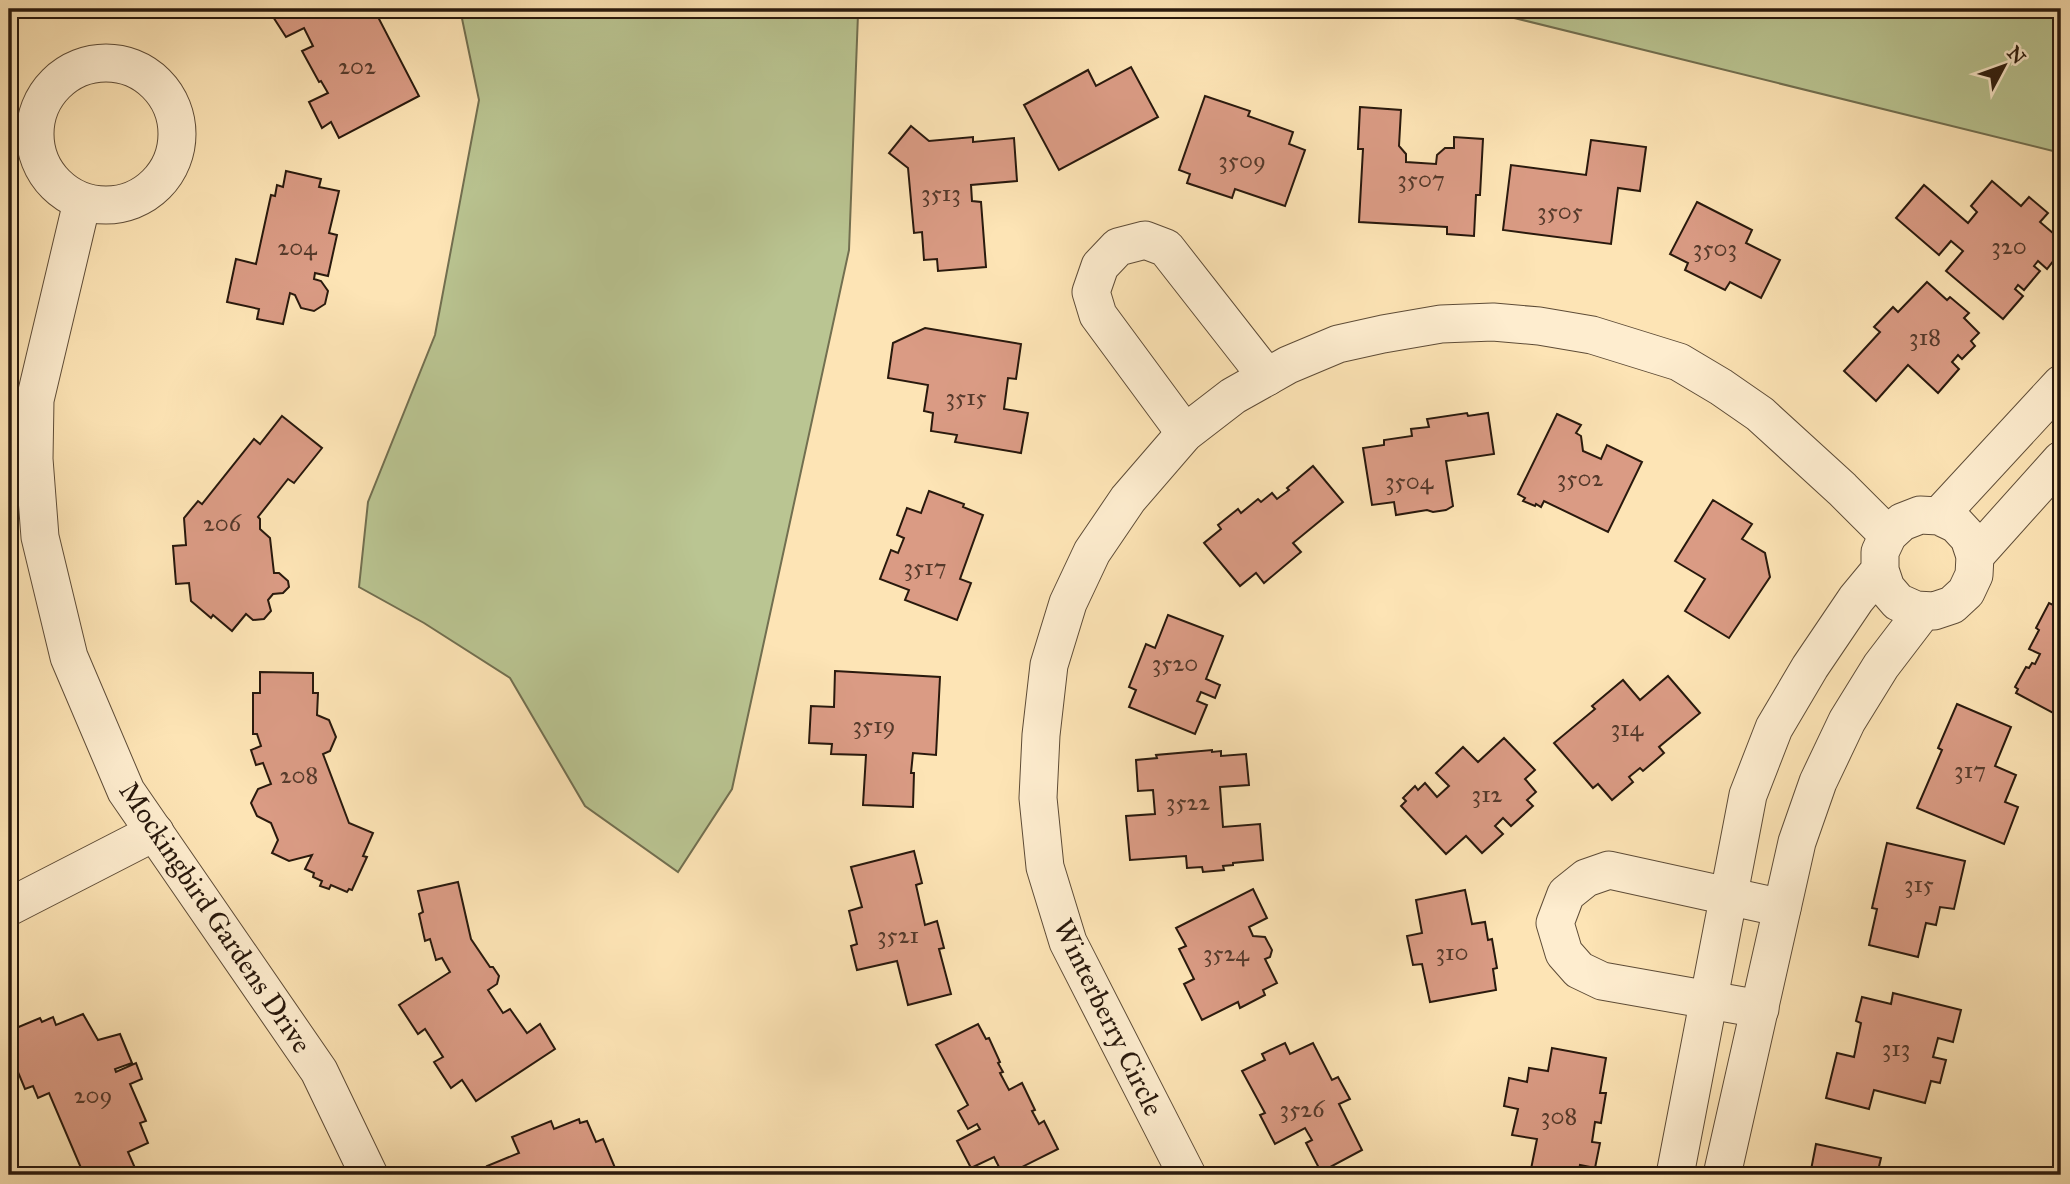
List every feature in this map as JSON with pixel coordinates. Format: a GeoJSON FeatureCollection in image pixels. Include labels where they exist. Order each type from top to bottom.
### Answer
{"type":"FeatureCollection","features":[{"type":"Feature","properties":{"kind":"street","name":"Mockingbird Gardens Drive"},"geometry":{"type":"LineString","coordinates":[[82,202],[35,400],[34,459],[40,537],[69,657],[127,791],[319,1072],[369,1175]]}},
{"type":"Feature","properties":{"kind":"street"},"geometry":{"type":"LineString","coordinates":[[1185,433],[1098,315],[1091,292],[1100,266],[1118,247],[1145,240],[1166,248],[1267,377]]}},
{"type":"Feature","properties":{"kind":"street","name":"Winterberry Circle"},"geometry":{"type":"LineString","coordinates":[[1187,1175],[1068,942],[1045,867],[1038,798],[1041,735],[1049,665],[1068,604],[1092,552],[1128,499],[1185,433],[1233,396],[1288,365],[1338,344],[1440,324],[1493,321],[1592,335],[1679,362],[1721,387],[1760,414],[1888,534]]}},
{"type":"Feature","properties":{"kind":"street"},"geometry":{"type":"LineString","coordinates":[[1939,516],[2061,384]]}},
{"type":"Feature","properties":{"kind":"street"},"geometry":{"type":"LineString","coordinates":[[1975,556],[2061,460]]}},
{"type":"Feature","properties":{"kind":"street"},"geometry":{"type":"LineString","coordinates":[[1920,516],[1939,516],[1956,524],[1969,538],[1975,556],[1974,575],[1966,592],[1952,605],[1934,611],[1916,610],[1898,602],[1886,588],[1880,570],[1880,552],[1888,534],[1902,522],[1920,516]]}},
{"type":"Feature","properties":{"kind":"street"},"geometry":{"type":"LineString","coordinates":[[1675,1175],[1748,795],[1774,728],[1810,667],[1856,599],[1880,570]]}},
{"type":"Feature","properties":{"kind":"street"},"geometry":{"type":"LineString","coordinates":[[1722,1175],[1797,842],[1818,782],[1847,721],[1881,666],[1923,611]]}},
{"type":"Feature","properties":{"kind":"street"},"geometry":{"type":"LineString","coordinates":[[9,908],[155,832]]}},
{"type":"Feature","properties":{"kind":"street"},"geometry":{"type":"LineString","coordinates":[[1760,1009],[1602,981],[1579,970],[1564,953],[1555,923],[1566,894],[1586,878],[1609,870],[1782,908]]}},
{"type":"Feature","properties":{"kind":"green space"},"geometry":{"type":"Polygon","coordinates":[[[460,9],[863,9],[858,14],[849,250],[732,789],[678,872],[585,806],[510,678],[424,623],[359,587],[368,502],[435,335],[479,100],[460,9]]]}},
{"type":"Feature","properties":{"kind":"green space"},"geometry":{"type":"Polygon","coordinates":[[[1478,9],[2061,9],[2061,153],[1478,9]]]}},
{"type":"Feature","properties":{"kind":"building"},"geometry":{"type":"Polygon","coordinates":[[[268,9],[382,9],[379,19],[419,96],[339,138],[331,122],[322,128],[309,102],[328,93],[302,51],[313,46],[304,28],[286,37],[268,9]]]}},
{"type":"Feature","properties":{"kind":"building"},"geometry":{"type":"Polygon","coordinates":[[[1131,67],[1158,117],[1059,170],[1024,105],[1088,70],[1096,86],[1131,67]]]}},
{"type":"Feature","properties":{"kind":"building"},"geometry":{"type":"Polygon","coordinates":[[[1205,96],[1250,111],[1248,116],[1293,132],[1289,144],[1305,150],[1285,206],[1235,189],[1232,198],[1187,183],[1190,174],[1179,170],[1205,96]]]}},
{"type":"Feature","properties":{"kind":"building"},"geometry":{"type":"Polygon","coordinates":[[[1360,107],[1401,110],[1399,146],[1406,154],[1406,162],[1436,164],[1437,155],[1445,148],[1454,148],[1454,137],[1483,139],[1480,195],[1476,195],[1474,236],[1447,234],[1447,227],[1359,222],[1363,149],[1358,149],[1360,107]]]}},
{"type":"Feature","properties":{"kind":"building"},"geometry":{"type":"Polygon","coordinates":[[[911,126],[929,141],[973,137],[973,142],[1014,138],[1017,181],[971,185],[972,201],[981,202],[986,267],[938,271],[937,259],[924,260],[922,232],[914,233],[908,168],[889,153],[911,126]]]}},
{"type":"Feature","properties":{"kind":"building"},"geometry":{"type":"Polygon","coordinates":[[[1591,140],[1646,147],[1640,191],[1618,188],[1611,244],[1503,230],[1511,165],[1586,175],[1591,140]]]}},
{"type":"Feature","properties":{"kind":"building"},"geometry":{"type":"Polygon","coordinates":[[[286,171],[321,179],[319,187],[339,191],[329,233],[337,235],[328,276],[315,273],[314,279],[321,281],[328,291],[325,304],[314,311],[301,308],[295,295],[290,293],[283,324],[257,319],[259,309],[227,302],[236,259],[256,264],[271,195],[275,196],[277,185],[283,187],[286,171]]]}},
{"type":"Feature","properties":{"kind":"building"},"geometry":{"type":"Polygon","coordinates":[[[1992,181],[2021,206],[2029,197],[2048,213],[2040,222],[2061,240],[2061,251],[2047,269],[2038,261],[2034,266],[2040,271],[2024,290],[2018,285],[2015,289],[2023,296],[2003,319],[1946,271],[1963,251],[1951,241],[1939,255],[1896,218],[1924,185],[1968,223],[1977,212],[1971,206],[1992,181]]]}},
{"type":"Feature","properties":{"kind":"building"},"geometry":{"type":"Polygon","coordinates":[[[1697,202],[1752,230],[1746,243],[1780,260],[1761,298],[1730,282],[1725,290],[1685,270],[1688,263],[1670,254],[1697,202]]]}},
{"type":"Feature","properties":{"kind":"building"},"geometry":{"type":"Polygon","coordinates":[[[1927,282],[1947,300],[1950,297],[1969,313],[1964,318],[1979,333],[1971,341],[1975,346],[1962,359],[1958,355],[1952,362],[1959,369],[1938,393],[1908,365],[1876,401],[1844,371],[1880,332],[1874,327],[1893,307],[1898,312],[1927,282]]]}},
{"type":"Feature","properties":{"kind":"building"},"geometry":{"type":"Polygon","coordinates":[[[925,328],[1021,344],[1016,379],[1008,378],[1004,409],[1028,413],[1021,453],[955,442],[957,435],[931,431],[933,413],[924,411],[928,385],[888,378],[893,343],[925,328]]]}},
{"type":"Feature","properties":{"kind":"building"},"geometry":{"type":"Polygon","coordinates":[[[1467,413],[1468,416],[1488,413],[1494,454],[1446,461],[1453,506],[1446,510],[1396,515],[1394,502],[1372,505],[1363,448],[1384,445],[1384,440],[1412,436],[1411,429],[1429,427],[1427,419],[1467,413]]]}},
{"type":"Feature","properties":{"kind":"building"},"geometry":{"type":"Polygon","coordinates":[[[1557,414],[1581,425],[1576,433],[1581,436],[1583,451],[1601,459],[1607,445],[1642,462],[1608,532],[1544,501],[1541,507],[1523,501],[1525,498],[1518,494],[1557,414]]]}},
{"type":"Feature","properties":{"kind":"building"},"geometry":{"type":"Polygon","coordinates":[[[282,416],[322,448],[294,483],[288,479],[258,517],[260,529],[270,538],[274,573],[279,573],[288,581],[289,587],[283,593],[273,594],[268,600],[271,611],[264,619],[253,620],[246,614],[232,631],[191,601],[189,583],[176,584],[173,546],[186,545],[184,518],[198,501],[202,504],[254,439],[260,444],[282,416]]]}},
{"type":"Feature","properties":{"kind":"building"},"geometry":{"type":"Polygon","coordinates":[[[1313,466],[1343,502],[1293,543],[1301,552],[1264,583],[1256,573],[1240,586],[1204,543],[1221,529],[1218,525],[1238,509],[1241,513],[1258,499],[1261,502],[1272,493],[1277,499],[1313,466]]]}},
{"type":"Feature","properties":{"kind":"building"},"geometry":{"type":"Polygon","coordinates":[[[929,491],[964,504],[963,507],[983,515],[960,579],[971,583],[957,620],[905,600],[909,590],[880,579],[891,550],[898,553],[904,538],[897,535],[907,508],[921,513],[929,491]]]}},
{"type":"Feature","properties":{"kind":"building"},"geometry":{"type":"Polygon","coordinates":[[[1713,500],[1752,524],[1742,539],[1765,553],[1770,577],[1729,638],[1685,611],[1705,579],[1675,561],[1713,500]]]}},
{"type":"Feature","properties":{"kind":"building"},"geometry":{"type":"Polygon","coordinates":[[[2061,589],[2061,702],[2055,714],[2016,693],[2018,689],[2015,687],[2026,667],[2035,664],[2040,654],[2029,649],[2049,603],[2053,605],[2061,589]]]}},
{"type":"Feature","properties":{"kind":"building"},"geometry":{"type":"Polygon","coordinates":[[[1168,615],[1223,636],[1206,679],[1220,685],[1215,698],[1201,692],[1197,701],[1207,705],[1195,734],[1129,707],[1136,690],[1129,687],[1146,644],[1155,648],[1168,615]]]}},
{"type":"Feature","properties":{"kind":"building"},"geometry":{"type":"Polygon","coordinates":[[[835,671],[940,677],[936,755],[913,753],[913,807],[863,805],[866,755],[831,754],[832,744],[809,743],[811,706],[834,707],[835,671]]]}},
{"type":"Feature","properties":{"kind":"building"},"geometry":{"type":"Polygon","coordinates":[[[260,672],[313,673],[313,693],[318,693],[317,715],[329,720],[336,737],[330,751],[323,754],[349,823],[373,833],[363,856],[367,857],[352,890],[347,892],[331,885],[329,889],[320,886],[322,881],[305,869],[312,855],[289,861],[272,853],[278,840],[271,823],[257,816],[251,803],[258,789],[271,784],[263,763],[256,765],[251,750],[261,746],[257,734],[253,734],[253,693],[260,693],[260,672]]]}},
{"type":"Feature","properties":{"kind":"building"},"geometry":{"type":"Polygon","coordinates":[[[1668,676],[1700,713],[1659,747],[1664,753],[1643,771],[1640,768],[1629,777],[1633,782],[1612,800],[1598,784],[1593,788],[1554,743],[1595,709],[1592,706],[1623,680],[1640,700],[1668,676]]]}},
{"type":"Feature","properties":{"kind":"building"},"geometry":{"type":"Polygon","coordinates":[[[1957,704],[2011,727],[1995,766],[2016,775],[2005,802],[2018,807],[2004,844],[1917,808],[1942,750],[1938,748],[1957,704]]]}},
{"type":"Feature","properties":{"kind":"building"},"geometry":{"type":"Polygon","coordinates":[[[1504,738],[1535,770],[1525,779],[1536,792],[1527,800],[1533,806],[1511,826],[1503,818],[1495,826],[1503,834],[1482,853],[1466,836],[1446,854],[1401,806],[1406,801],[1403,798],[1415,786],[1418,790],[1425,783],[1437,797],[1449,786],[1436,773],[1463,747],[1478,762],[1504,738]]]}},
{"type":"Feature","properties":{"kind":"building"},"geometry":{"type":"Polygon","coordinates":[[[1221,751],[1221,756],[1246,754],[1249,785],[1220,787],[1223,827],[1260,824],[1263,860],[1233,863],[1223,866],[1224,870],[1203,872],[1202,867],[1187,868],[1186,856],[1130,860],[1126,816],[1155,814],[1153,790],[1138,791],[1136,760],[1157,758],[1156,755],[1221,751]]]}},
{"type":"Feature","properties":{"kind":"building"},"geometry":{"type":"Polygon","coordinates":[[[1887,843],[1965,861],[1954,909],[1940,907],[1936,925],[1926,923],[1918,957],[1869,945],[1877,909],[1872,908],[1887,843]]]}},
{"type":"Feature","properties":{"kind":"building"},"geometry":{"type":"Polygon","coordinates":[[[914,851],[922,883],[916,885],[925,925],[937,921],[944,948],[939,949],[951,994],[908,1005],[897,961],[857,970],[851,946],[857,944],[849,911],[862,907],[851,867],[914,851]]]}},
{"type":"Feature","properties":{"kind":"building"},"geometry":{"type":"Polygon","coordinates":[[[458,882],[471,939],[499,976],[497,984],[488,990],[503,1013],[510,1009],[527,1033],[540,1024],[555,1049],[476,1101],[462,1080],[451,1088],[434,1062],[443,1057],[425,1029],[418,1034],[399,1005],[450,972],[442,958],[436,960],[430,939],[425,941],[419,914],[423,912],[418,891],[458,882]]]}},
{"type":"Feature","properties":{"kind":"building"},"geometry":{"type":"Polygon","coordinates":[[[1253,889],[1267,918],[1249,927],[1253,936],[1265,937],[1272,950],[1270,957],[1265,959],[1277,983],[1263,990],[1265,995],[1240,1008],[1238,1002],[1202,1020],[1184,984],[1194,979],[1179,949],[1186,946],[1176,928],[1253,889]]]}},
{"type":"Feature","properties":{"kind":"building"},"geometry":{"type":"Polygon","coordinates":[[[1465,890],[1472,924],[1485,922],[1488,940],[1492,939],[1497,968],[1493,969],[1496,990],[1430,1002],[1422,964],[1413,965],[1407,936],[1422,933],[1416,900],[1465,890]]]}},
{"type":"Feature","properties":{"kind":"building"},"geometry":{"type":"Polygon","coordinates":[[[1893,993],[1961,1010],[1953,1042],[1938,1038],[1933,1057],[1946,1060],[1940,1083],[1931,1081],[1925,1103],[1874,1090],[1869,1109],[1826,1098],[1837,1053],[1854,1057],[1861,1023],[1856,1021],[1862,997],[1891,1004],[1893,993]]]}},
{"type":"Feature","properties":{"kind":"building"},"geometry":{"type":"Polygon","coordinates":[[[83,1014],[98,1040],[120,1034],[132,1063],[115,1069],[116,1072],[136,1063],[142,1079],[130,1084],[146,1121],[140,1123],[148,1143],[128,1152],[138,1175],[84,1175],[49,1093],[38,1098],[33,1086],[25,1089],[18,1072],[9,1076],[9,1031],[40,1018],[42,1022],[53,1017],[56,1025],[83,1014]]]}},
{"type":"Feature","properties":{"kind":"building"},"geometry":{"type":"Polygon","coordinates":[[[978,1024],[986,1039],[989,1038],[1000,1062],[998,1063],[1003,1072],[1000,1073],[1009,1090],[1022,1083],[1039,1124],[1044,1121],[1058,1149],[1006,1175],[1003,1175],[994,1157],[971,1168],[957,1141],[980,1129],[977,1124],[968,1129],[958,1111],[968,1105],[936,1045],[978,1024]]]}},
{"type":"Feature","properties":{"kind":"building"},"geometry":{"type":"Polygon","coordinates":[[[1285,1043],[1290,1054],[1313,1043],[1332,1080],[1338,1077],[1350,1099],[1339,1104],[1362,1150],[1321,1172],[1306,1143],[1312,1140],[1305,1128],[1275,1144],[1260,1115],[1265,1113],[1242,1071],[1265,1060],[1262,1054],[1285,1043]]]}},
{"type":"Feature","properties":{"kind":"building"},"geometry":{"type":"Polygon","coordinates":[[[1552,1048],[1606,1058],[1600,1093],[1606,1093],[1601,1123],[1595,1122],[1592,1142],[1600,1143],[1595,1168],[1580,1165],[1579,1170],[1564,1168],[1563,1175],[1531,1169],[1537,1139],[1512,1135],[1518,1109],[1504,1106],[1509,1078],[1527,1082],[1529,1068],[1548,1071],[1552,1048]]]}},
{"type":"Feature","properties":{"kind":"building"},"geometry":{"type":"Polygon","coordinates":[[[579,1119],[580,1123],[587,1121],[596,1142],[603,1139],[618,1175],[491,1175],[487,1166],[519,1153],[512,1137],[551,1121],[554,1129],[579,1119]]]}},
{"type":"Feature","properties":{"kind":"building"},"geometry":{"type":"Polygon","coordinates":[[[1816,1144],[1881,1158],[1877,1175],[1810,1175],[1816,1144]]]}}]}
